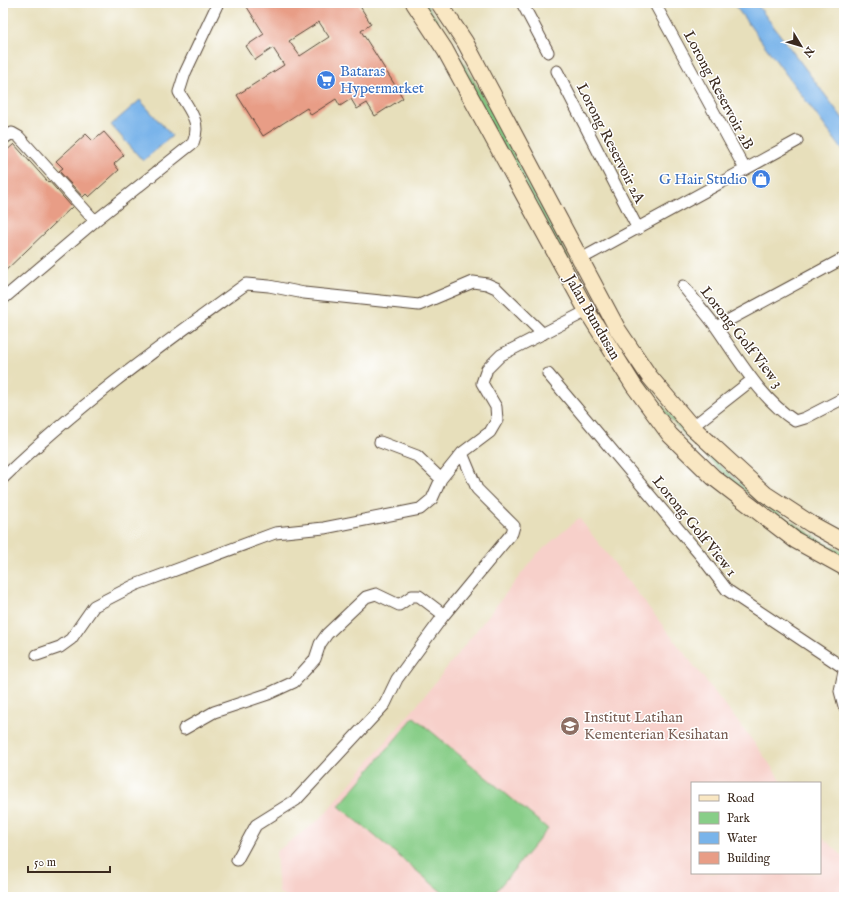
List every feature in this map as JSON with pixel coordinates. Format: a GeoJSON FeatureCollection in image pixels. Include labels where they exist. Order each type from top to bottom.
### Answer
{"type":"FeatureCollection","features":[{"type":"Feature","properties":{"kind":"main road","name":"Jalan Bundusan"},"geometry":{"type":"LineString","coordinates":[[414,3],[446,50],[587,311],[634,386],[670,435],[712,477],[795,540],[844,567]]}},
{"type":"Feature","properties":{"kind":"main road","name":"Jalan Bundusan"},"geometry":{"type":"LineString","coordinates":[[439,3],[464,42],[579,260],[618,330],[668,401],[692,428],[764,494],[811,524],[844,542]]}},
{"type":"Feature","properties":{"kind":"street"},"geometry":{"type":"LineString","coordinates":[[3,299],[96,221],[193,143],[197,133],[197,124],[179,92],[185,73],[218,3]]}},
{"type":"Feature","properties":{"kind":"street"},"geometry":{"type":"LineString","coordinates":[[522,3],[548,52]]}},
{"type":"Feature","properties":{"kind":"street","name":"Lorong Reservoir 2B"},"geometry":{"type":"LineString","coordinates":[[656,4],[745,169]]}},
{"type":"Feature","properties":{"kind":"street","name":"Lorong Reservoir 2A"},"geometry":{"type":"LineString","coordinates":[[557,71],[638,229]]}},
{"type":"Feature","properties":{"kind":"street"},"geometry":{"type":"LineString","coordinates":[[3,139],[12,133],[19,137],[96,221]]}},
{"type":"Feature","properties":{"kind":"street"},"geometry":{"type":"LineString","coordinates":[[579,260],[797,141]]}},
{"type":"Feature","properties":{"kind":"street"},"geometry":{"type":"LineString","coordinates":[[716,327],[844,258]]}},
{"type":"Feature","properties":{"kind":"street"},"geometry":{"type":"LineString","coordinates":[[3,478],[38,444],[101,391],[148,354],[246,284],[269,286],[304,293],[419,305],[473,282],[487,284],[496,288],[543,334]]}},
{"type":"Feature","properties":{"kind":"street","name":"Lorong Golf View 3"},"geometry":{"type":"LineString","coordinates":[[683,286],[716,327],[752,380],[782,412],[795,421],[805,418],[844,398]]}},
{"type":"Feature","properties":{"kind":"street"},"geometry":{"type":"LineString","coordinates":[[37,655],[60,647],[70,639],[94,606],[136,586],[275,533],[324,528],[420,510],[432,499],[441,479],[462,453],[490,432],[497,420],[496,407],[482,384],[487,369],[501,355],[587,311]]}},
{"type":"Feature","properties":{"kind":"street","name":"Lorong Golf View 1"},"geometry":{"type":"LineString","coordinates":[[548,374],[701,556],[727,590],[844,669]]}},
{"type":"Feature","properties":{"kind":"street"},"geometry":{"type":"LineString","coordinates":[[692,428],[752,380]]}},
{"type":"Feature","properties":{"kind":"street"},"geometry":{"type":"LineString","coordinates":[[380,442],[417,456],[441,479]]}},
{"type":"Feature","properties":{"kind":"street"},"geometry":{"type":"LineString","coordinates":[[237,860],[256,825],[296,800],[385,704],[397,679],[444,615],[504,545],[512,533],[514,526],[477,489],[462,453]]}},
{"type":"Feature","properties":{"kind":"street"},"geometry":{"type":"LineString","coordinates":[[184,729],[214,712],[263,696],[294,682],[315,659],[320,644],[327,634],[366,597],[376,594],[399,604],[412,596],[419,596],[444,615]]}},
{"type":"Feature","properties":{"kind":"street"},"geometry":{"type":"LineString","coordinates":[[844,669],[840,691],[844,706]]}},
{"type":"Feature","properties":{"kind":"shaded area","name":"Institut Latihan Kementerian Kesihatan"},"geometry":{"type":"Polygon","coordinates":[[[579,518],[759,749],[782,782],[691,782],[691,874],[821,874],[821,836],[844,857],[844,897],[285,897],[279,893],[276,852],[320,819],[418,704],[537,554],[579,518]]]}},
{"type":"Feature","properties":{"kind":"green space"},"geometry":{"type":"Polygon","coordinates":[[[422,3],[426,3],[479,89],[597,311],[623,354],[645,384],[669,414],[722,467],[780,514],[844,553],[844,557],[778,516],[720,470],[668,416],[644,387],[620,355],[422,3]]]}},
{"type":"Feature","properties":{"kind":"green space"},"geometry":{"type":"Polygon","coordinates":[[[414,717],[548,829],[491,897],[448,897],[339,806],[414,717]]]}},
{"type":"Feature","properties":{"kind":"water"},"geometry":{"type":"Polygon","coordinates":[[[733,3],[756,3],[844,120],[844,152],[733,3]]]}},
{"type":"Feature","properties":{"kind":"water"},"geometry":{"type":"Polygon","coordinates":[[[140,100],[172,136],[143,161],[111,125],[140,100]]]}},
{"type":"Feature","properties":{"kind":"building","name":"Bataras Hypermarket"},"geometry":{"type":"Polygon","coordinates":[[[253,3],[358,3],[371,24],[361,31],[403,98],[375,116],[367,103],[357,109],[351,99],[340,106],[336,99],[311,115],[307,108],[263,136],[237,95],[284,65],[273,48],[255,60],[246,46],[264,34],[247,7],[253,3]],[[319,22],[289,41],[300,56],[329,37],[319,22]]]}},
{"type":"Feature","properties":{"kind":"building"},"geometry":{"type":"Polygon","coordinates":[[[104,132],[124,155],[114,164],[119,170],[89,197],[86,194],[83,197],[59,171],[63,168],[56,161],[86,134],[93,141],[104,132]]]}},
{"type":"Feature","properties":{"kind":"building"},"geometry":{"type":"Polygon","coordinates":[[[14,144],[72,207],[3,273],[3,154],[14,144]]]}},
{"type":"Feature","properties":{"kind":"place","name":"Bataras Hypermarket"},"geometry":{"type":"Point","coordinates":[326,80]}},
{"type":"Feature","properties":{"kind":"place","name":"G Hair Studio"},"geometry":{"type":"Point","coordinates":[761,179]}},
{"type":"Feature","properties":{"kind":"place","name":"Institut Latihan Kementerian Kesihatan"},"geometry":{"type":"Point","coordinates":[570,726]}}]}
